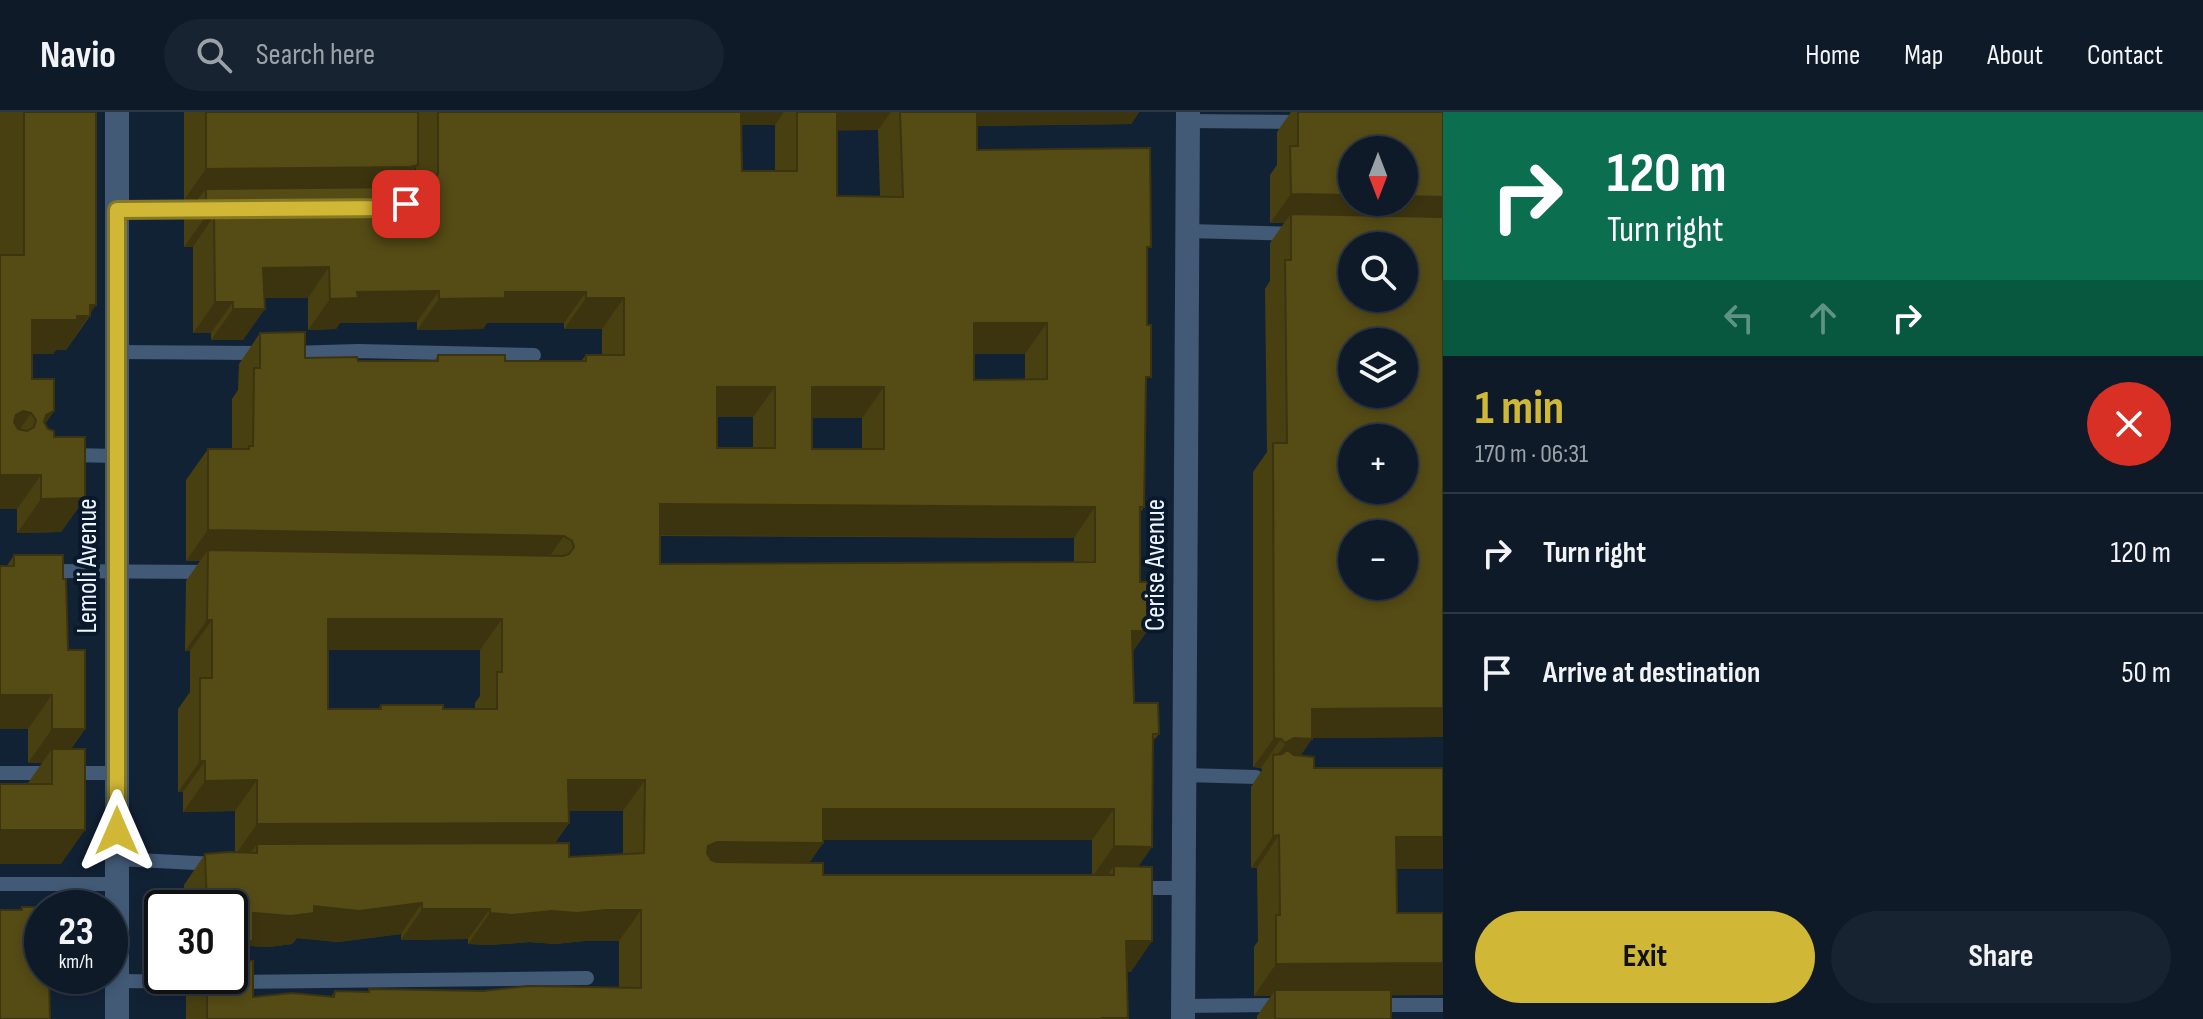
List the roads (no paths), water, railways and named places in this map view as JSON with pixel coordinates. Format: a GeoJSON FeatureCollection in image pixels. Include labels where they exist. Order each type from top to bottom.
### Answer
{"type":"FeatureCollection","features":[{"type":"Feature","properties":{"kind":"street","name":"Lemoli Avenue"},"geometry":{"type":"LineString","coordinates":[[117,112],[117,890]]}},
{"type":"Feature","properties":{"kind":"street","name":"Cerise Avenue"},"geometry":{"type":"LineString","coordinates":[[1183,1012],[1188,116]]}},
{"type":"Feature","properties":{"kind":"street","name":"Lemoli Avenue"},"geometry":{"type":"LineString","coordinates":[[117,994],[117,1019]]}},
{"type":"Feature","properties":{"kind":"lane"},"geometry":{"type":"LineString","coordinates":[[1188,116],[1325,122]]}},
{"type":"Feature","properties":{"kind":"lane"},"geometry":{"type":"LineString","coordinates":[[117,210],[218,210]]}},
{"type":"Feature","properties":{"kind":"lane"},"geometry":{"type":"LineString","coordinates":[[1188,231],[1313,234]]}},
{"type":"Feature","properties":{"kind":"lane"},"geometry":{"type":"LineString","coordinates":[[117,352],[245,354],[358,351],[534,355]]}},
{"type":"Feature","properties":{"kind":"lane"},"geometry":{"type":"LineString","coordinates":[[59,455],[117,456]]}},
{"type":"Feature","properties":{"kind":"lane"},"geometry":{"type":"LineString","coordinates":[[29,571],[228,572]]}},
{"type":"Feature","properties":{"kind":"lane"},"geometry":{"type":"LineString","coordinates":[[0,773],[117,773]]}},
{"type":"Feature","properties":{"kind":"lane"},"geometry":{"type":"LineString","coordinates":[[1185,775],[1256,777]]}},
{"type":"Feature","properties":{"kind":"lane"},"geometry":{"type":"LineString","coordinates":[[117,859],[237,865]]}},
{"type":"Feature","properties":{"kind":"lane"},"geometry":{"type":"LineString","coordinates":[[0,884],[117,884]]}},
{"type":"Feature","properties":{"kind":"lane"},"geometry":{"type":"LineString","coordinates":[[1114,888],[1183,888]]}},
{"type":"Feature","properties":{"kind":"lane"},"geometry":{"type":"LineString","coordinates":[[128,981],[287,983],[587,978]]}},
{"type":"Feature","properties":{"kind":"lane"},"geometry":{"type":"LineString","coordinates":[[1183,1012],[1302,1005]]}},
{"type":"Feature","properties":{"kind":"lane"},"geometry":{"type":"LineString","coordinates":[[1349,1005],[1443,1005]]}}]}
